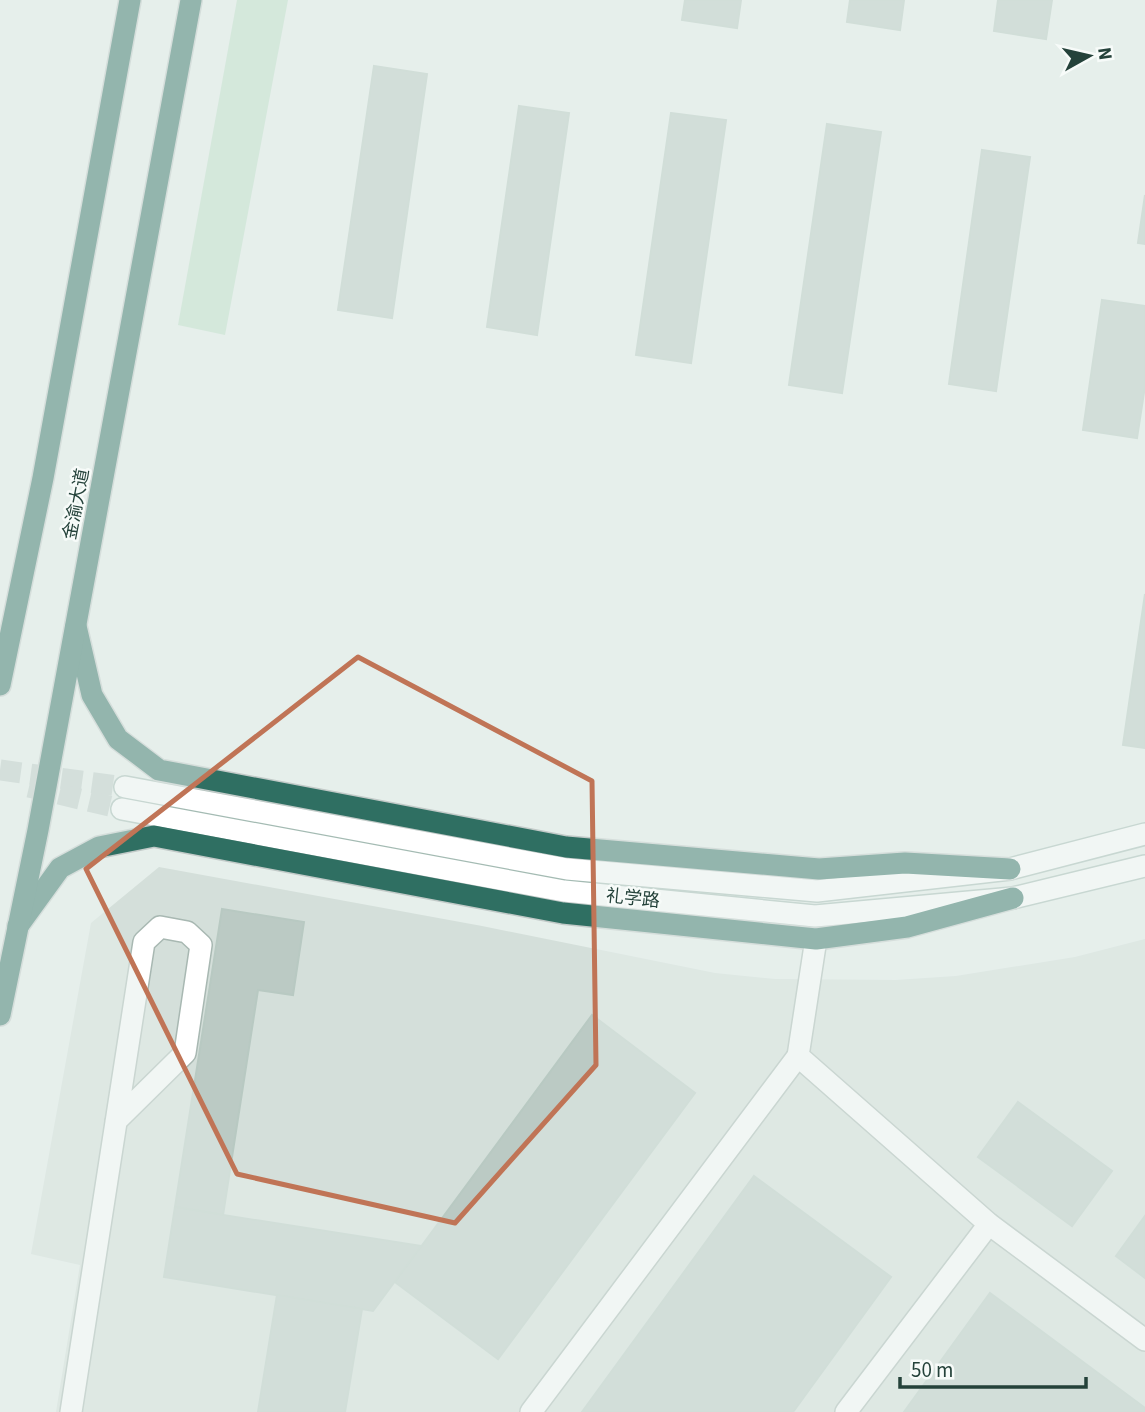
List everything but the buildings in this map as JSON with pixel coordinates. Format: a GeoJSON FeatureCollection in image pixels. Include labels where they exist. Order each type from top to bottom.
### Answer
{"type":"FeatureCollection","features":[{"type":"Feature","properties":{"kind":"highway"},"geometry":{"type":"LineString","coordinates":[[0,685],[43,478],[130,0]]}},
{"type":"Feature","properties":{"kind":"highway","name":"金渝大道"},"geometry":{"type":"LineString","coordinates":[[0,1015],[76,626],[191,0]]}},
{"type":"Feature","properties":{"kind":"highway"},"geometry":{"type":"LineString","coordinates":[[76,626],[92,695],[118,739],[159,770],[566,847],[819,869],[905,863],[1010,869]]}},
{"type":"Feature","properties":{"kind":"highway"},"geometry":{"type":"LineString","coordinates":[[18,926],[60,868],[99,847],[153,836],[563,913],[816,939],[907,927],[1013,898]]}},
{"type":"Feature","properties":{"kind":"main road","name":"礼学路"},"geometry":{"type":"LineString","coordinates":[[125,787],[567,869],[817,891],[1010,869],[1145,834]]}},
{"type":"Feature","properties":{"kind":"main road","name":"礼学路"},"geometry":{"type":"LineString","coordinates":[[122,809],[565,891],[816,916],[1013,898],[1145,866]]}},
{"type":"Feature","properties":{"kind":"main road"},"geometry":{"type":"LineString","coordinates":[[71,1412],[116,1121],[144,942],[160,927],[187,932],[201,945],[185,1053],[116,1121]]}},
{"type":"Feature","properties":{"kind":"main road"},"geometry":{"type":"LineString","coordinates":[[531,1412],[798,1056],[816,939]]}},
{"type":"Feature","properties":{"kind":"main road"},"geometry":{"type":"LineString","coordinates":[[798,1056],[989,1224],[1145,1340]]}},
{"type":"Feature","properties":{"kind":"main road"},"geometry":{"type":"LineString","coordinates":[[846,1412],[989,1224]]}},
{"type":"Feature","properties":{"kind":"highlighted area"},"geometry":{"type":"Polygon","coordinates":[[[358,657],[592,781],[596,1065],[455,1223],[237,1174],[86,869],[358,657]]]}},
{"type":"Feature","properties":{"kind":"shaded area"},"geometry":{"type":"Polygon","coordinates":[[[159,867],[482,926],[715,973],[775,979],[896,980],[956,976],[1075,957],[1145,939],[1145,1412],[56,1412],[80,1265],[31,1254],[91,923],[159,867]]]}},
{"type":"Feature","properties":{"kind":"green space"},"geometry":{"type":"Polygon","coordinates":[[[237,0],[288,0],[225,335],[178,325],[237,0]]]}},
{"type":"Feature","properties":{"kind":"tunnel"},"geometry":{"type":"LineString","coordinates":[[0,770],[125,787]]}},
{"type":"Feature","properties":{"kind":"tunnel"},"geometry":{"type":"LineString","coordinates":[[29,787],[122,809]]}}]}
